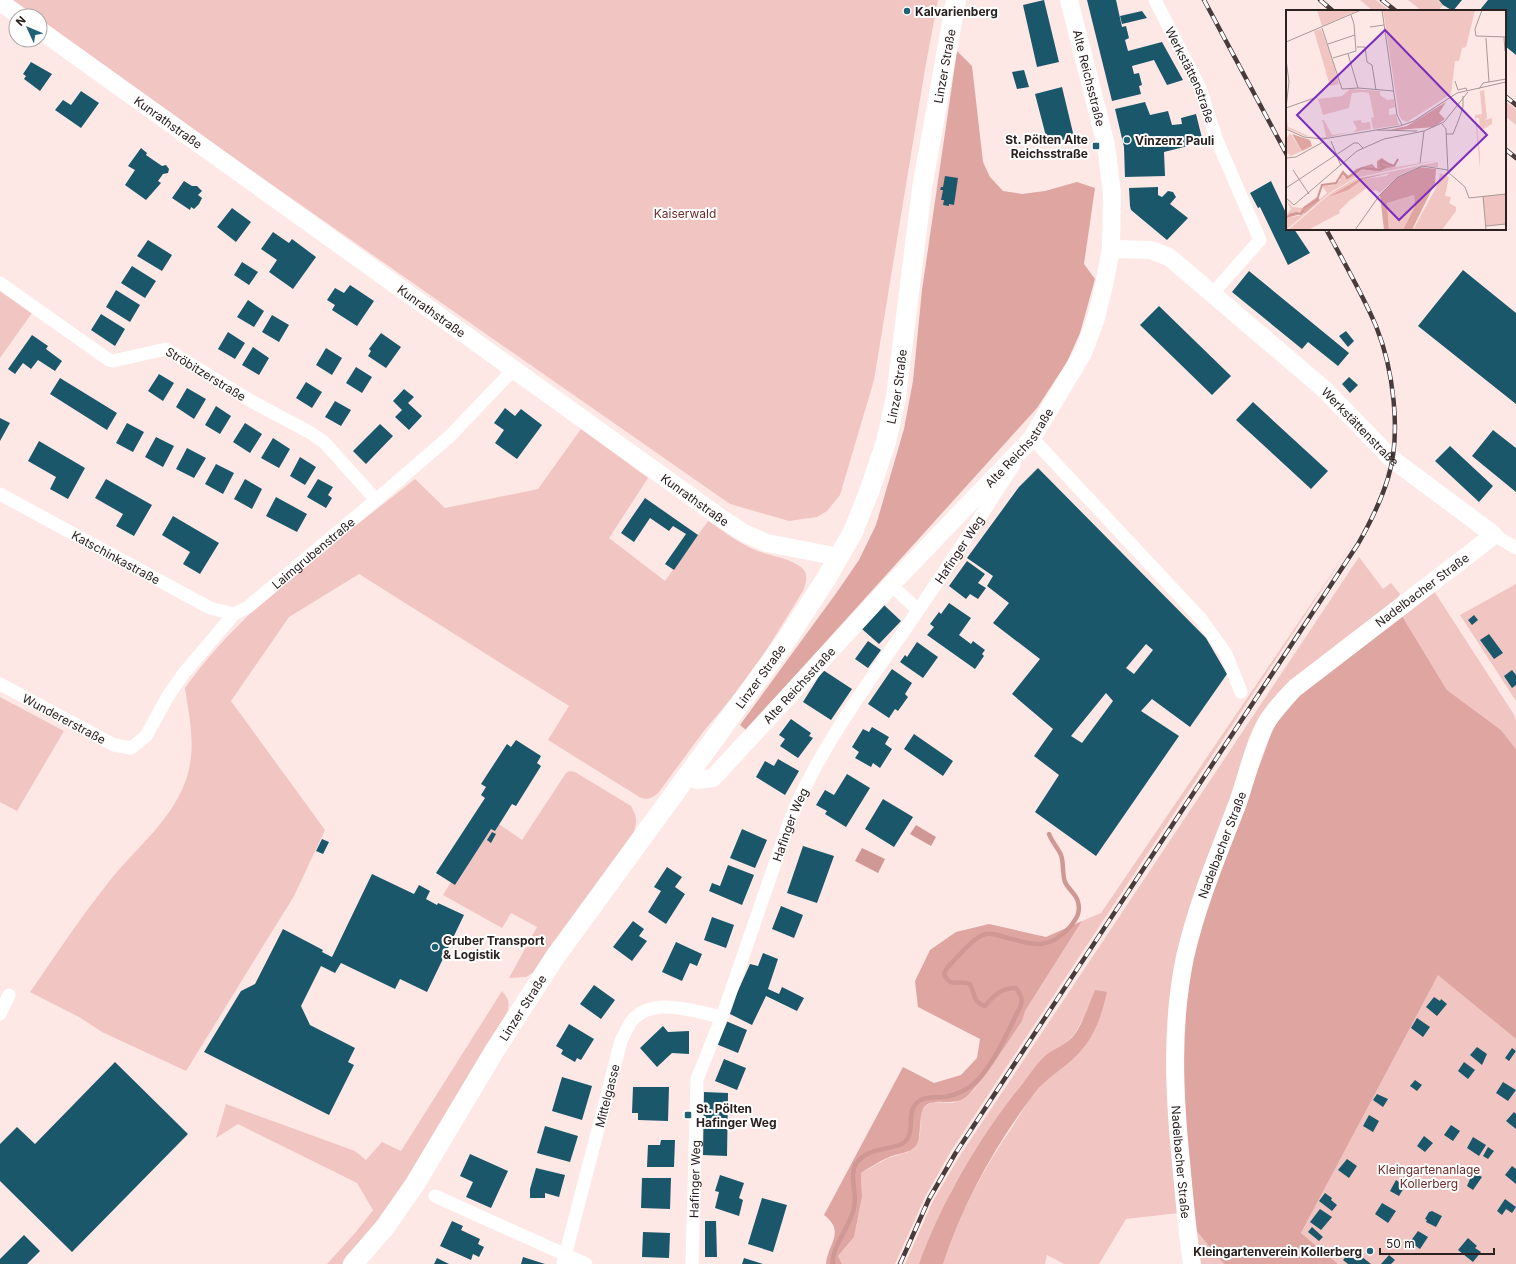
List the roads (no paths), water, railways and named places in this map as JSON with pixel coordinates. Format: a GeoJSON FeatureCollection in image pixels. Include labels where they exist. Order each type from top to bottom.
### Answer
{"type":"FeatureCollection","features":[{"type":"Feature","properties":{"kind":"main road","name":"Linzer Straße"},"geometry":{"type":"LineString","coordinates":[[353,1264],[385,1227],[415,1184],[495,1050],[555,957],[785,642],[839,557],[853,532],[869,492],[886,442],[896,398],[922,188],[956,0]]}},
{"type":"Feature","properties":{"kind":"street","name":"Alte Reichsstraße"},"geometry":{"type":"LineString","coordinates":[[688,775],[697,780],[713,778],[891,585],[1032,438],[1083,353],[1096,318],[1111,249],[1112,194],[1106,145],[1069,0]]}},
{"type":"Feature","properties":{"kind":"street","name":"Werkstättenstraße"},"geometry":{"type":"LineString","coordinates":[[1155,0],[1200,88],[1216,138],[1260,240],[1212,294]]}},
{"type":"Feature","properties":{"kind":"street"},"geometry":{"type":"LineString","coordinates":[[0,2],[9,8]]}},
{"type":"Feature","properties":{"kind":"street","name":"Kunrathstraße"},"geometry":{"type":"LineString","coordinates":[[48,36],[702,506],[744,533],[767,543],[839,557]]}},
{"type":"Feature","properties":{"kind":"street","name":"Werkstättenstraße"},"geometry":{"type":"LineString","coordinates":[[1111,249],[1151,250],[1169,257],[1324,389],[1392,459],[1494,535],[1516,548]]}},
{"type":"Feature","properties":{"kind":"street","name":"Ströbitzerstraße"},"geometry":{"type":"LineString","coordinates":[[0,283],[109,360],[113,361],[166,349],[251,401],[311,433],[325,443],[376,500]]}},
{"type":"Feature","properties":{"kind":"street","name":"Laimgrubenstraße"},"geometry":{"type":"LineString","coordinates":[[131,748],[146,736],[168,696],[184,673],[234,614],[248,607],[450,436],[513,370]]}},
{"type":"Feature","properties":{"kind":"street"},"geometry":{"type":"LineString","coordinates":[[1032,438],[1201,620],[1226,654],[1241,692]]}},
{"type":"Feature","properties":{"kind":"street","name":"Hafinger Weg"},"geometry":{"type":"LineString","coordinates":[[692,1264],[697,1079],[722,1017],[802,792],[859,696],[1032,438]]}},
{"type":"Feature","properties":{"kind":"street","name":"Katschinkastraße"},"geometry":{"type":"LineString","coordinates":[[0,494],[210,608],[234,614]]}},
{"type":"Feature","properties":{"kind":"street","name":"Nadelbacher Straße"},"geometry":{"type":"LineString","coordinates":[[1192,1264],[1184,1203],[1176,1100],[1175,1050],[1180,990],[1185,958],[1199,905],[1267,721],[1278,706],[1296,688],[1494,535]]}},
{"type":"Feature","properties":{"kind":"street"},"geometry":{"type":"LineString","coordinates":[[891,585],[918,610]]}},
{"type":"Feature","properties":{"kind":"street","name":"Wundererstraße"},"geometry":{"type":"LineString","coordinates":[[0,684],[114,745],[131,748]]}},
{"type":"Feature","properties":{"kind":"street"},"geometry":{"type":"LineString","coordinates":[[0,1014],[9,995]]}},
{"type":"Feature","properties":{"kind":"street","name":"Mittelgasse"},"geometry":{"type":"LineString","coordinates":[[564,1260],[621,1041],[631,1022],[647,1009],[665,1007],[722,1017]]}},
{"type":"Feature","properties":{"kind":"street"},"geometry":{"type":"LineString","coordinates":[[435,1196],[564,1260],[586,1264]]}},
{"type":"Feature","properties":{"kind":"waterway"},"geometry":{"type":"LineString","coordinates":[[833,1264],[835,1251],[854,1208],[855,1196],[853,1172],[858,1161],[871,1152],[893,1147],[904,1142],[910,1134],[911,1114],[915,1105],[919,1101],[926,1098],[954,1095],[966,1089],[975,1082],[983,1074],[996,1055],[1020,1007],[1021,998],[1016,988],[1006,989],[995,995],[985,1006],[981,1005],[976,1000],[970,984],[952,982],[947,979],[944,974],[947,968],[971,943],[986,934],[993,934],[1031,944],[1046,943],[1062,935],[1076,918],[1079,909],[1077,899],[1065,882],[1061,855],[1049,834]]}},
{"type":"Feature","properties":{"kind":"railway"},"geometry":{"type":"LineString","coordinates":[[1204,0],[1286,153]]}},
{"type":"Feature","properties":{"kind":"railway"},"geometry":{"type":"LineString","coordinates":[[1320,0],[1332,10]]}},
{"type":"Feature","properties":{"kind":"railway"},"geometry":{"type":"LineString","coordinates":[[1382,0],[1395,10]]}},
{"type":"Feature","properties":{"kind":"railway"},"geometry":{"type":"LineString","coordinates":[[1506,97],[1516,105]]}},
{"type":"Feature","properties":{"kind":"railway"},"geometry":{"type":"LineString","coordinates":[[1506,150],[1516,158]]}},
{"type":"Feature","properties":{"kind":"railway"},"geometry":{"type":"LineString","coordinates":[[900,1264],[929,1199],[955,1154],[1358,544],[1379,503],[1388,478],[1394,441],[1395,421],[1391,381],[1382,343],[1371,314],[1327,230]]}},
{"type":"Feature","properties":{"kind":"place","name":"Kalvarienberg"},"geometry":{"type":"Point","coordinates":[907,11]}},
{"type":"Feature","properties":{"kind":"place","name":"Vinzenz Pauli"},"geometry":{"type":"Point","coordinates":[1127,140]}},
{"type":"Feature","properties":{"kind":"place","name":"St. Pölten Alte Reichsstraße"},"geometry":{"type":"Point","coordinates":[1096,146]}},
{"type":"Feature","properties":{"kind":"place","name":"Gruber Transport & Logistik"},"geometry":{"type":"Point","coordinates":[435,947]}},
{"type":"Feature","properties":{"kind":"place","name":"St. Pölten Hafinger Weg"},"geometry":{"type":"Point","coordinates":[688,1115]}},
{"type":"Feature","properties":{"kind":"place","name":"Kleingartenverein Kollerberg"},"geometry":{"type":"Point","coordinates":[1370,1251]}},
{"type":"Feature","properties":{"kind":"park label","name":"Kaiserwald"},"geometry":{"type":"Point","coordinates":[685,213]}},
{"type":"Feature","properties":{"kind":"park label","name":"Kleingartenanlage Kollerberg"},"geometry":{"type":"Point","coordinates":[1429,1176]}}]}
